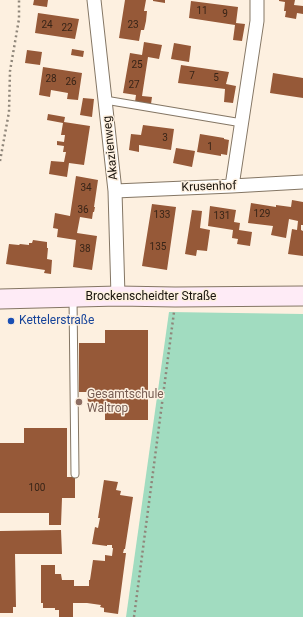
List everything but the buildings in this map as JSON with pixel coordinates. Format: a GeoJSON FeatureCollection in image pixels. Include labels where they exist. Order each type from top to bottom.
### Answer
{"type":"FeatureCollection","features":[{"type":"Feature","properties":{"kind":"street","name":"Akazienweg"},"geometry":{"type":"LineString","coordinates":[[94,0],[115,191],[118,296]]}},
{"type":"Feature","properties":{"kind":"street"},"geometry":{"type":"LineString","coordinates":[[232,186],[257,20],[257,0]]}},
{"type":"Feature","properties":{"kind":"street","name":"Krusenhof"},"geometry":{"type":"LineString","coordinates":[[115,191],[303,182]]}},
{"type":"Feature","properties":{"kind":"street","name":"Brockenscheidter Straße"},"geometry":{"type":"LineString","coordinates":[[0,299],[118,296],[303,296]]}},
{"type":"Feature","properties":{"kind":"lane"},"geometry":{"type":"LineString","coordinates":[[105,100],[242,123]]}},
{"type":"Feature","properties":{"kind":"lane"},"geometry":{"type":"LineString","coordinates":[[73,297],[75,474]]}},
{"type":"Feature","properties":{"kind":"path"},"geometry":{"type":"LineString","coordinates":[[0,161],[9,112],[10,71],[19,19],[19,0]]}},
{"type":"Feature","properties":{"kind":"path"},"geometry":{"type":"LineString","coordinates":[[134,617],[175,297]]}},
{"type":"Feature","properties":{"kind":"green space"},"geometry":{"type":"Polygon","coordinates":[[[169,312],[303,314],[303,617],[126,617],[169,312]]]}},
{"type":"Feature","properties":{"kind":"place","name":"Kettelerstraße"},"geometry":{"type":"Point","coordinates":[11,321]}},
{"type":"Feature","properties":{"kind":"place","name":"Gesamtschule Waltrop"},"geometry":{"type":"Point","coordinates":[79,402]}}]}
